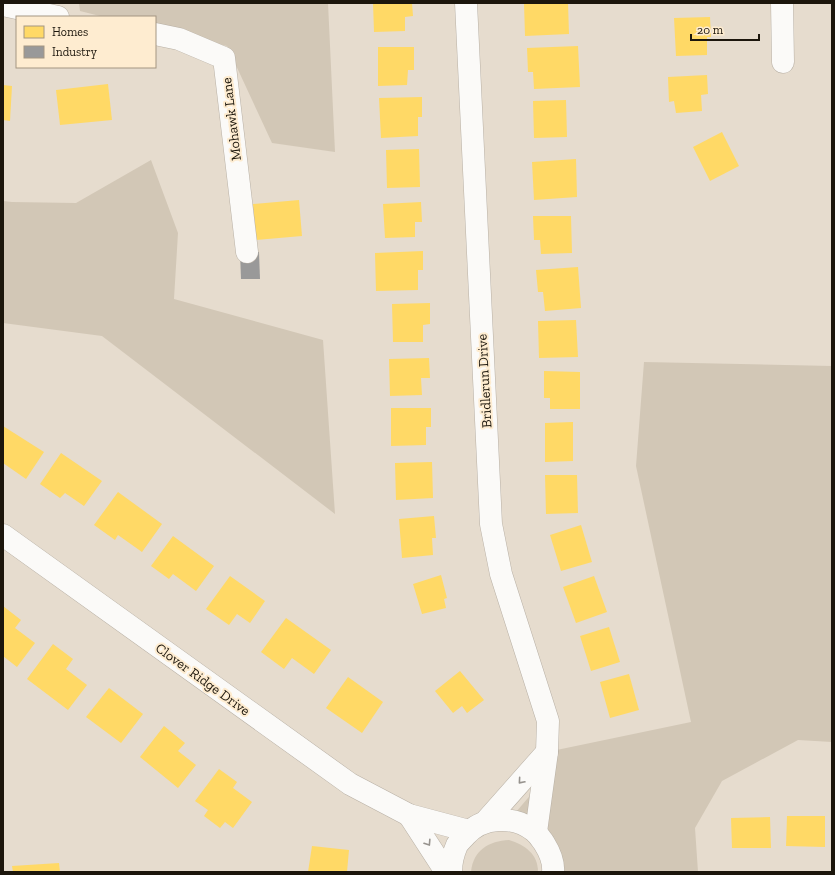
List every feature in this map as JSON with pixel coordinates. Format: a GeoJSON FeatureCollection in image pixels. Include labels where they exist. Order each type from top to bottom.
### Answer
{"type":"FeatureCollection","features":[{"type":"Feature","properties":{"kind":"street","name":"Bridlerun Drive"},"geometry":{"type":"LineString","coordinates":[[466,3],[491,524],[501,574],[548,721],[547,752],[536,832]]}},
{"type":"Feature","properties":{"kind":"street"},"geometry":{"type":"LineString","coordinates":[[782,3],[783,62]]}},
{"type":"Feature","properties":{"kind":"street"},"geometry":{"type":"LineString","coordinates":[[3,6],[53,16]]}},
{"type":"Feature","properties":{"kind":"street","name":"Mohawk Lane"},"geometry":{"type":"LineString","coordinates":[[156,34],[179,39],[224,58],[247,252]]}},
{"type":"Feature","properties":{"kind":"street","name":"Clover Ridge Drive"},"geometry":{"type":"LineString","coordinates":[[3,535],[350,784],[409,815],[477,826],[502,819],[520,823],[536,832],[549,852],[555,871]]}},
{"type":"Feature","properties":{"kind":"street"},"geometry":{"type":"LineString","coordinates":[[451,872],[451,861],[457,844],[477,826],[547,752]]}},
{"type":"Feature","properties":{"kind":"street","name":"Clover Ridge Drive"},"geometry":{"type":"LineString","coordinates":[[409,815],[446,872]]}},
{"type":"Feature","properties":{"kind":"shaded area"},"geometry":{"type":"Polygon","coordinates":[[[79,3],[328,3],[335,152],[272,143],[227,46],[156,29],[156,16],[100,16],[80,11],[79,3]]]}},
{"type":"Feature","properties":{"kind":"shaded area"},"geometry":{"type":"Polygon","coordinates":[[[151,160],[178,233],[174,299],[323,340],[335,514],[102,336],[3,323],[3,201],[76,203],[151,160]]]}},
{"type":"Feature","properties":{"kind":"shaded area"},"geometry":{"type":"Polygon","coordinates":[[[644,362],[832,366],[832,742],[798,740],[722,781],[695,828],[698,872],[558,872],[536,832],[547,752],[691,722],[636,466],[644,362]]]}},
{"type":"Feature","properties":{"kind":"shaded area"},"geometry":{"type":"Polygon","coordinates":[[[539,785],[531,820],[516,812],[539,785]]]}},
{"type":"Feature","properties":{"kind":"shaded area"},"geometry":{"type":"Polygon","coordinates":[[[509,840],[530,851],[536,860],[538,872],[471,872],[472,864],[475,858],[483,848],[495,842],[509,840]]]}},
{"type":"Feature","properties":{"kind":"building: Homes"},"geometry":{"type":"Polygon","coordinates":[[[373,3],[412,3],[413,16],[405,17],[405,31],[374,32],[373,3]]]}},
{"type":"Feature","properties":{"kind":"building: Homes"},"geometry":{"type":"Polygon","coordinates":[[[524,3],[568,3],[569,34],[525,36],[524,3]]]}},
{"type":"Feature","properties":{"kind":"building: Homes"},"geometry":{"type":"Polygon","coordinates":[[[710,17],[711,37],[707,37],[707,55],[676,56],[674,18],[710,17]]]}},
{"type":"Feature","properties":{"kind":"building: Homes"},"geometry":{"type":"Polygon","coordinates":[[[578,46],[580,87],[534,89],[533,72],[528,72],[527,48],[578,46]]]}},
{"type":"Feature","properties":{"kind":"building: Homes"},"geometry":{"type":"Polygon","coordinates":[[[378,47],[414,47],[414,70],[408,70],[407,85],[378,86],[378,47]]]}},
{"type":"Feature","properties":{"kind":"building: Homes"},"geometry":{"type":"Polygon","coordinates":[[[707,75],[708,94],[701,95],[702,111],[676,113],[674,101],[669,102],[668,77],[707,75]]]}},
{"type":"Feature","properties":{"kind":"building: Homes"},"geometry":{"type":"Polygon","coordinates":[[[108,84],[112,120],[60,125],[56,90],[108,84]]]}},
{"type":"Feature","properties":{"kind":"building: Homes"},"geometry":{"type":"Polygon","coordinates":[[[3,85],[12,86],[10,121],[3,120],[3,85]]]}},
{"type":"Feature","properties":{"kind":"building: Homes"},"geometry":{"type":"Polygon","coordinates":[[[422,97],[422,117],[418,117],[418,136],[381,138],[379,98],[422,97]]]}},
{"type":"Feature","properties":{"kind":"building: Homes"},"geometry":{"type":"Polygon","coordinates":[[[566,100],[567,137],[534,138],[533,101],[566,100]]]}},
{"type":"Feature","properties":{"kind":"building: Homes"},"geometry":{"type":"Polygon","coordinates":[[[722,132],[739,166],[710,181],[693,147],[722,132]]]}},
{"type":"Feature","properties":{"kind":"building: Homes"},"geometry":{"type":"Polygon","coordinates":[[[419,149],[420,187],[387,188],[386,150],[419,149]]]}},
{"type":"Feature","properties":{"kind":"building: Homes"},"geometry":{"type":"Polygon","coordinates":[[[576,159],[577,197],[534,200],[532,162],[576,159]]]}},
{"type":"Feature","properties":{"kind":"building: Homes"},"geometry":{"type":"Polygon","coordinates":[[[299,200],[302,236],[256,240],[253,204],[299,200]]]}},
{"type":"Feature","properties":{"kind":"building: Homes"},"geometry":{"type":"Polygon","coordinates":[[[421,202],[422,222],[415,222],[415,237],[385,238],[383,204],[421,202]]]}},
{"type":"Feature","properties":{"kind":"building: Homes"},"geometry":{"type":"Polygon","coordinates":[[[533,216],[571,216],[572,253],[541,254],[540,240],[534,240],[533,216]]]}},
{"type":"Feature","properties":{"kind":"building: Homes"},"geometry":{"type":"Polygon","coordinates":[[[423,251],[423,270],[418,270],[418,290],[376,291],[375,253],[423,251]]]}},
{"type":"Feature","properties":{"kind":"building: Homes"},"geometry":{"type":"Polygon","coordinates":[[[578,267],[581,308],[545,311],[543,292],[538,292],[536,270],[578,267]]]}},
{"type":"Feature","properties":{"kind":"building: Homes"},"geometry":{"type":"Polygon","coordinates":[[[430,303],[430,324],[423,325],[423,342],[393,342],[392,304],[430,303]]]}},
{"type":"Feature","properties":{"kind":"building: Homes"},"geometry":{"type":"Polygon","coordinates":[[[576,320],[578,357],[539,358],[538,321],[576,320]]]}},
{"type":"Feature","properties":{"kind":"building: Homes"},"geometry":{"type":"Polygon","coordinates":[[[429,358],[430,378],[421,378],[422,395],[390,396],[389,359],[429,358]]]}},
{"type":"Feature","properties":{"kind":"building: Homes"},"geometry":{"type":"Polygon","coordinates":[[[544,371],[580,372],[580,409],[550,409],[550,398],[544,398],[544,371]]]}},
{"type":"Feature","properties":{"kind":"building: Homes"},"geometry":{"type":"Polygon","coordinates":[[[391,408],[431,408],[431,427],[426,427],[426,445],[391,446],[391,408]]]}},
{"type":"Feature","properties":{"kind":"building: Homes"},"geometry":{"type":"Polygon","coordinates":[[[573,422],[573,461],[545,462],[545,423],[573,422]]]}},
{"type":"Feature","properties":{"kind":"building: Homes"},"geometry":{"type":"Polygon","coordinates":[[[3,426],[44,452],[26,479],[3,463],[3,426]]]}},
{"type":"Feature","properties":{"kind":"building: Homes"},"geometry":{"type":"Polygon","coordinates":[[[61,453],[102,481],[84,506],[65,493],[60,498],[40,484],[61,453]]]}},
{"type":"Feature","properties":{"kind":"building: Homes"},"geometry":{"type":"Polygon","coordinates":[[[432,462],[433,498],[396,500],[395,463],[432,462]]]}},
{"type":"Feature","properties":{"kind":"building: Homes"},"geometry":{"type":"Polygon","coordinates":[[[545,475],[577,475],[578,513],[546,514],[545,475]]]}},
{"type":"Feature","properties":{"kind":"building: Homes"},"geometry":{"type":"Polygon","coordinates":[[[118,492],[162,524],[142,552],[118,535],[115,540],[94,525],[118,492]]]}},
{"type":"Feature","properties":{"kind":"building: Homes"},"geometry":{"type":"Polygon","coordinates":[[[434,516],[436,538],[432,538],[433,555],[402,558],[399,519],[434,516]]]}},
{"type":"Feature","properties":{"kind":"building: Homes"},"geometry":{"type":"Polygon","coordinates":[[[581,525],[592,562],[561,571],[550,535],[581,525]]]}},
{"type":"Feature","properties":{"kind":"building: Homes"},"geometry":{"type":"Polygon","coordinates":[[[173,536],[214,566],[196,591],[173,574],[169,579],[151,566],[173,536]]]}},
{"type":"Feature","properties":{"kind":"building: Homes"},"geometry":{"type":"Polygon","coordinates":[[[441,575],[447,598],[444,599],[446,608],[422,614],[413,584],[441,575]]]}},
{"type":"Feature","properties":{"kind":"building: Homes"},"geometry":{"type":"Polygon","coordinates":[[[230,576],[265,601],[250,623],[237,614],[229,625],[206,609],[230,576]]]}},
{"type":"Feature","properties":{"kind":"building: Homes"},"geometry":{"type":"Polygon","coordinates":[[[594,576],[607,612],[576,623],[563,587],[594,576]]]}},
{"type":"Feature","properties":{"kind":"building: Homes"},"geometry":{"type":"Polygon","coordinates":[[[3,606],[21,620],[15,628],[35,643],[17,667],[3,656],[3,606]]]}},
{"type":"Feature","properties":{"kind":"building: Homes"},"geometry":{"type":"Polygon","coordinates":[[[286,618],[331,650],[314,674],[292,658],[284,669],[261,652],[286,618]]]}},
{"type":"Feature","properties":{"kind":"building: Homes"},"geometry":{"type":"Polygon","coordinates":[[[609,627],[620,662],[591,671],[580,636],[609,627]]]}},
{"type":"Feature","properties":{"kind":"building: Homes"},"geometry":{"type":"Polygon","coordinates":[[[53,644],[73,659],[66,669],[87,685],[68,710],[27,679],[53,644]]]}},
{"type":"Feature","properties":{"kind":"building: Homes"},"geometry":{"type":"Polygon","coordinates":[[[460,671],[484,700],[467,713],[462,706],[453,713],[435,691],[460,671]]]}},
{"type":"Feature","properties":{"kind":"building: Homes"},"geometry":{"type":"Polygon","coordinates":[[[629,674],[639,710],[610,718],[600,682],[629,674]]]}},
{"type":"Feature","properties":{"kind":"building: Homes"},"geometry":{"type":"Polygon","coordinates":[[[348,677],[383,702],[362,733],[326,708],[348,677]]]}},
{"type":"Feature","properties":{"kind":"building: Homes"},"geometry":{"type":"Polygon","coordinates":[[[109,688],[143,714],[121,743],[86,717],[109,688]]]}},
{"type":"Feature","properties":{"kind":"building: Homes"},"geometry":{"type":"Polygon","coordinates":[[[164,726],[185,743],[178,751],[196,765],[178,788],[140,757],[164,726]]]}},
{"type":"Feature","properties":{"kind":"building: Homes"},"geometry":{"type":"Polygon","coordinates":[[[219,769],[237,782],[233,788],[252,802],[233,828],[225,822],[220,828],[204,816],[208,810],[195,801],[219,769]]]}},
{"type":"Feature","properties":{"kind":"building: Homes"},"geometry":{"type":"Polygon","coordinates":[[[787,816],[825,816],[825,847],[786,846],[787,816]]]}},
{"type":"Feature","properties":{"kind":"building: Homes"},"geometry":{"type":"Polygon","coordinates":[[[770,817],[771,848],[732,848],[731,818],[770,817]]]}},
{"type":"Feature","properties":{"kind":"building: Homes"},"geometry":{"type":"Polygon","coordinates":[[[312,846],[349,850],[347,872],[308,872],[312,846]]]}},
{"type":"Feature","properties":{"kind":"building: Homes"},"geometry":{"type":"Polygon","coordinates":[[[59,863],[60,872],[13,872],[12,866],[59,863]]]}},
{"type":"Feature","properties":{"kind":"building: Industry"},"geometry":{"type":"Polygon","coordinates":[[[240,252],[259,252],[260,279],[241,279],[240,252]]]}}]}
